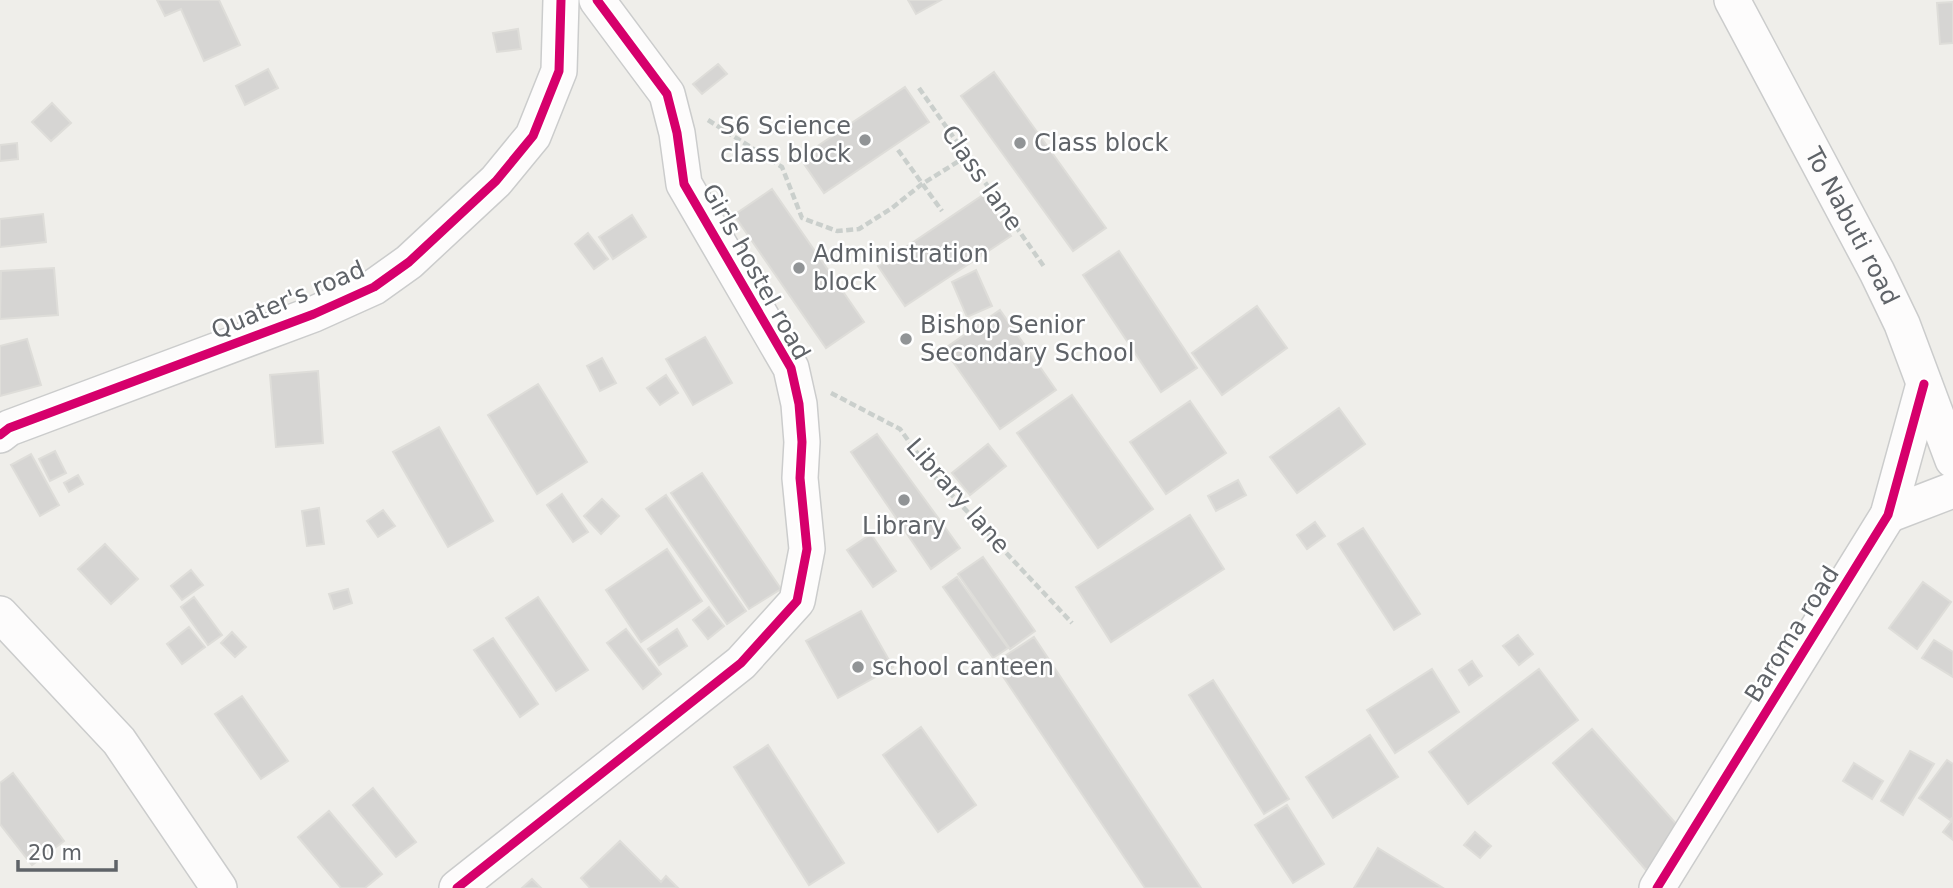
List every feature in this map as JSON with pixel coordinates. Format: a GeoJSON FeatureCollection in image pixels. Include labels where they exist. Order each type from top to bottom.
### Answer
{"type":"FeatureCollection","features":[{"type":"Feature","properties":{"kind":"street","name":"Quater's road"},"geometry":{"type":"LineString","coordinates":[[3,428],[314,314],[374,287],[410,262],[496,181],[533,136],[559,71],[561,0]]}},
{"type":"Feature","properties":{"kind":"street","name":"Girls hostel road"},"geometry":{"type":"LineString","coordinates":[[457,888],[741,663],[797,600],[807,550],[800,478],[802,442],[799,404],[791,368],[684,184],[677,133],[667,94],[597,0]]}},
{"type":"Feature","properties":{"kind":"street","name":"To Nabuti road"},"geometry":{"type":"LineString","coordinates":[[1732,0],[1902,324],[1953,460]]}},
{"type":"Feature","properties":{"kind":"street","name":"Baroma road"},"geometry":{"type":"LineString","coordinates":[[1657,888],[1888,515],[1924,384]]}},
{"type":"Feature","properties":{"kind":"street"},"geometry":{"type":"LineString","coordinates":[[1888,515],[1953,490]]}},
{"type":"Feature","properties":{"kind":"street"},"geometry":{"type":"LineString","coordinates":[[0,614],[119,741],[219,888]]}},
{"type":"Feature","properties":{"kind":"path"},"geometry":{"type":"LineString","coordinates":[[667,94],[782,167],[803,218],[837,231],[859,229],[967,156]]}},
{"type":"Feature","properties":{"kind":"path"},"geometry":{"type":"LineString","coordinates":[[898,150],[942,211]]}},
{"type":"Feature","properties":{"kind":"building"},"geometry":{"type":"Polygon","coordinates":[[[157,0],[219,0],[240,45],[204,61],[181,9],[165,16],[157,0]]]}},
{"type":"Feature","properties":{"kind":"building"},"geometry":{"type":"Polygon","coordinates":[[[908,0],[941,0],[916,14],[908,0]]]}},
{"type":"Feature","properties":{"kind":"building"},"geometry":{"type":"Polygon","coordinates":[[[1953,2],[1953,43],[1940,44],[1937,3],[1953,2]]]}},
{"type":"Feature","properties":{"kind":"building"},"geometry":{"type":"Polygon","coordinates":[[[518,29],[521,49],[497,52],[493,33],[518,29]]]}},
{"type":"Feature","properties":{"kind":"building"},"geometry":{"type":"Polygon","coordinates":[[[718,64],[727,74],[702,94],[693,84],[718,64]]]}},
{"type":"Feature","properties":{"kind":"building"},"geometry":{"type":"Polygon","coordinates":[[[268,69],[278,88],[245,105],[236,86],[268,69]]]}},
{"type":"Feature","properties":{"kind":"building","name":"Class block"},"geometry":{"type":"Polygon","coordinates":[[[994,72],[1106,228],[1073,251],[961,96],[994,72]]]}},
{"type":"Feature","properties":{"kind":"building","name":"S6 Science class block"},"geometry":{"type":"Polygon","coordinates":[[[905,87],[929,122],[824,193],[800,158],[905,87]]]}},
{"type":"Feature","properties":{"kind":"building"},"geometry":{"type":"Polygon","coordinates":[[[52,103],[71,123],[51,141],[32,122],[52,103]]]}},
{"type":"Feature","properties":{"kind":"building"},"geometry":{"type":"Polygon","coordinates":[[[17,143],[18,159],[0,161],[0,145],[17,143]]]}},
{"type":"Feature","properties":{"kind":"building","name":"Administration block"},"geometry":{"type":"Polygon","coordinates":[[[772,189],[864,322],[826,348],[734,215],[772,189]]]}},
{"type":"Feature","properties":{"kind":"building","name":"Administration block"},"geometry":{"type":"Polygon","coordinates":[[[772,189],[864,322],[826,348],[734,215],[772,189]]]}},
{"type":"Feature","properties":{"kind":"building"},"geometry":{"type":"Polygon","coordinates":[[[983,195],[1011,236],[905,306],[878,266],[983,195]]]}},
{"type":"Feature","properties":{"kind":"building"},"geometry":{"type":"Polygon","coordinates":[[[43,214],[46,242],[0,247],[0,219],[43,214]]]}},
{"type":"Feature","properties":{"kind":"building"},"geometry":{"type":"Polygon","coordinates":[[[632,215],[646,237],[613,259],[599,237],[632,215]]]}},
{"type":"Feature","properties":{"kind":"building"},"geometry":{"type":"Polygon","coordinates":[[[588,233],[608,259],[594,269],[575,244],[588,233]]]}},
{"type":"Feature","properties":{"kind":"building"},"geometry":{"type":"Polygon","coordinates":[[[1119,251],[1197,368],[1161,392],[1083,275],[1119,251]]]}},
{"type":"Feature","properties":{"kind":"building"},"geometry":{"type":"Polygon","coordinates":[[[54,268],[58,315],[0,319],[1,271],[54,268]]]}},
{"type":"Feature","properties":{"kind":"building"},"geometry":{"type":"Polygon","coordinates":[[[976,270],[992,306],[967,317],[952,282],[976,270]]]}},
{"type":"Feature","properties":{"kind":"building"},"geometry":{"type":"Polygon","coordinates":[[[1257,306],[1287,348],[1222,395],[1192,353],[1257,306]]]}},
{"type":"Feature","properties":{"kind":"building"},"geometry":{"type":"Polygon","coordinates":[[[1000,310],[1056,390],[1000,429],[944,349],[1000,310]]]}},
{"type":"Feature","properties":{"kind":"building"},"geometry":{"type":"Polygon","coordinates":[[[705,337],[732,383],[693,405],[666,359],[705,337]]]}},
{"type":"Feature","properties":{"kind":"building"},"geometry":{"type":"Polygon","coordinates":[[[27,339],[41,385],[0,396],[0,346],[27,339]]]}},
{"type":"Feature","properties":{"kind":"building"},"geometry":{"type":"Polygon","coordinates":[[[602,358],[616,383],[600,391],[587,366],[602,358]]]}},
{"type":"Feature","properties":{"kind":"building"},"geometry":{"type":"Polygon","coordinates":[[[318,371],[323,443],[276,447],[270,375],[318,371]]]}},
{"type":"Feature","properties":{"kind":"building"},"geometry":{"type":"Polygon","coordinates":[[[666,375],[678,393],[660,405],[647,388],[666,375]]]}},
{"type":"Feature","properties":{"kind":"building"},"geometry":{"type":"Polygon","coordinates":[[[538,384],[587,462],[537,494],[488,415],[538,384]]]}},
{"type":"Feature","properties":{"kind":"building"},"geometry":{"type":"Polygon","coordinates":[[[1072,395],[1153,509],[1098,548],[1017,433],[1072,395]]]}},
{"type":"Feature","properties":{"kind":"building"},"geometry":{"type":"Polygon","coordinates":[[[1190,401],[1226,453],[1166,494],[1130,442],[1190,401]]]}},
{"type":"Feature","properties":{"kind":"building"},"geometry":{"type":"Polygon","coordinates":[[[1339,408],[1365,444],[1297,493],[1270,457],[1339,408]]]}},
{"type":"Feature","properties":{"kind":"building"},"geometry":{"type":"Polygon","coordinates":[[[439,427],[493,521],[448,547],[393,452],[439,427]]]}},
{"type":"Feature","properties":{"kind":"building","name":"Library"},"geometry":{"type":"Polygon","coordinates":[[[877,434],[960,548],[931,569],[851,452],[877,434]]]}},
{"type":"Feature","properties":{"kind":"building"},"geometry":{"type":"Polygon","coordinates":[[[988,444],[1006,466],[970,495],[952,473],[988,444]]]}},
{"type":"Feature","properties":{"kind":"building"},"geometry":{"type":"Polygon","coordinates":[[[55,451],[66,473],[50,481],[39,459],[55,451]]]}},
{"type":"Feature","properties":{"kind":"building"},"geometry":{"type":"Polygon","coordinates":[[[31,454],[59,505],[40,516],[11,465],[31,454]]]}},
{"type":"Feature","properties":{"kind":"building"},"geometry":{"type":"Polygon","coordinates":[[[702,473],[781,589],[749,609],[671,493],[702,473]]]}},
{"type":"Feature","properties":{"kind":"building"},"geometry":{"type":"Polygon","coordinates":[[[78,475],[83,484],[69,492],[64,483],[78,475]]]}},
{"type":"Feature","properties":{"kind":"building"},"geometry":{"type":"Polygon","coordinates":[[[1238,480],[1246,495],[1216,511],[1208,496],[1238,480]]]}},
{"type":"Feature","properties":{"kind":"building"},"geometry":{"type":"Polygon","coordinates":[[[562,494],[588,532],[573,542],[547,505],[562,494]]]}},
{"type":"Feature","properties":{"kind":"building"},"geometry":{"type":"Polygon","coordinates":[[[666,495],[746,611],[727,624],[646,509],[666,495]]]}},
{"type":"Feature","properties":{"kind":"building"},"geometry":{"type":"Polygon","coordinates":[[[602,499],[619,516],[601,534],[584,516],[602,499]]]}},
{"type":"Feature","properties":{"kind":"building"},"geometry":{"type":"Polygon","coordinates":[[[319,508],[324,544],[307,546],[302,511],[319,508]]]}},
{"type":"Feature","properties":{"kind":"building"},"geometry":{"type":"Polygon","coordinates":[[[383,510],[395,526],[378,537],[367,521],[383,510]]]}},
{"type":"Feature","properties":{"kind":"building"},"geometry":{"type":"Polygon","coordinates":[[[1190,515],[1224,569],[1111,642],[1076,587],[1190,515]]]}},
{"type":"Feature","properties":{"kind":"building"},"geometry":{"type":"Polygon","coordinates":[[[1315,522],[1325,536],[1307,549],[1297,535],[1315,522]]]}},
{"type":"Feature","properties":{"kind":"building"},"geometry":{"type":"Polygon","coordinates":[[[1363,528],[1420,614],[1394,630],[1338,544],[1363,528]]]}},
{"type":"Feature","properties":{"kind":"building"},"geometry":{"type":"Polygon","coordinates":[[[871,534],[896,571],[873,587],[847,550],[871,534]]]}},
{"type":"Feature","properties":{"kind":"building"},"geometry":{"type":"Polygon","coordinates":[[[105,544],[138,579],[111,604],[78,569],[105,544]]]}},
{"type":"Feature","properties":{"kind":"building"},"geometry":{"type":"Polygon","coordinates":[[[667,549],[702,601],[641,642],[606,590],[667,549]]]}},
{"type":"Feature","properties":{"kind":"building"},"geometry":{"type":"Polygon","coordinates":[[[983,557],[1035,631],[1010,649],[958,574],[983,557]]]}},
{"type":"Feature","properties":{"kind":"building"},"geometry":{"type":"Polygon","coordinates":[[[191,570],[203,585],[182,600],[171,586],[191,570]]]}},
{"type":"Feature","properties":{"kind":"building"},"geometry":{"type":"Polygon","coordinates":[[[957,577],[1008,648],[993,658],[943,587],[957,577]]]}},
{"type":"Feature","properties":{"kind":"building"},"geometry":{"type":"Polygon","coordinates":[[[1923,582],[1951,602],[1917,649],[1889,628],[1923,582]]]}},
{"type":"Feature","properties":{"kind":"building"},"geometry":{"type":"Polygon","coordinates":[[[348,589],[352,603],[334,609],[329,594],[348,589]]]}},
{"type":"Feature","properties":{"kind":"building"},"geometry":{"type":"Polygon","coordinates":[[[194,597],[222,635],[208,645],[181,607],[194,597]]]}},
{"type":"Feature","properties":{"kind":"building"},"geometry":{"type":"Polygon","coordinates":[[[538,597],[588,670],[556,691],[506,618],[538,597]]]}},
{"type":"Feature","properties":{"kind":"building"},"geometry":{"type":"Polygon","coordinates":[[[709,607],[724,626],[708,639],[693,620],[709,607]]]}},
{"type":"Feature","properties":{"kind":"building"},"geometry":{"type":"Polygon","coordinates":[[[861,611],[893,667],[838,698],[806,641],[861,611]]]}},
{"type":"Feature","properties":{"kind":"building"},"geometry":{"type":"Polygon","coordinates":[[[189,627],[205,647],[182,664],[167,644],[189,627]]]}},
{"type":"Feature","properties":{"kind":"building"},"geometry":{"type":"Polygon","coordinates":[[[626,629],[661,674],[643,689],[607,643],[626,629]]]}},
{"type":"Feature","properties":{"kind":"building"},"geometry":{"type":"Polygon","coordinates":[[[677,629],[687,646],[659,665],[648,649],[677,629]]]}},
{"type":"Feature","properties":{"kind":"building"},"geometry":{"type":"Polygon","coordinates":[[[232,632],[246,647],[235,657],[221,643],[232,632]]]}},
{"type":"Feature","properties":{"kind":"building"},"geometry":{"type":"Polygon","coordinates":[[[1518,635],[1533,654],[1519,665],[1503,646],[1518,635]]]}},
{"type":"Feature","properties":{"kind":"building"},"geometry":{"type":"Polygon","coordinates":[[[1034,637],[1201,888],[1145,888],[994,663],[1034,637]]]}},
{"type":"Feature","properties":{"kind":"building"},"geometry":{"type":"Polygon","coordinates":[[[493,638],[538,704],[520,717],[474,650],[493,638]]]}},
{"type":"Feature","properties":{"kind":"building"},"geometry":{"type":"Polygon","coordinates":[[[1934,640],[1953,652],[1953,677],[1922,658],[1934,640]]]}},
{"type":"Feature","properties":{"kind":"building"},"geometry":{"type":"Polygon","coordinates":[[[1472,661],[1482,676],[1469,685],[1459,670],[1472,661]]]}},
{"type":"Feature","properties":{"kind":"building"},"geometry":{"type":"Polygon","coordinates":[[[1432,669],[1459,712],[1395,753],[1367,710],[1432,669]]]}},
{"type":"Feature","properties":{"kind":"building"},"geometry":{"type":"Polygon","coordinates":[[[1539,669],[1578,720],[1468,804],[1429,752],[1539,669]]]}},
{"type":"Feature","properties":{"kind":"building"},"geometry":{"type":"Polygon","coordinates":[[[1213,680],[1289,799],[1264,814],[1189,695],[1213,680]]]}},
{"type":"Feature","properties":{"kind":"building"},"geometry":{"type":"Polygon","coordinates":[[[242,696],[288,761],[261,779],[215,714],[242,696]]]}},
{"type":"Feature","properties":{"kind":"building"},"geometry":{"type":"Polygon","coordinates":[[[921,727],[976,805],[938,832],[883,755],[921,727]]]}},
{"type":"Feature","properties":{"kind":"building"},"geometry":{"type":"Polygon","coordinates":[[[1592,729],[1686,835],[1646,870],[1553,763],[1592,729]]]}},
{"type":"Feature","properties":{"kind":"building"},"geometry":{"type":"Polygon","coordinates":[[[1370,735],[1398,777],[1333,818],[1306,777],[1370,735]]]}},
{"type":"Feature","properties":{"kind":"building"},"geometry":{"type":"Polygon","coordinates":[[[768,745],[844,863],[809,885],[734,767],[768,745]]]}},
{"type":"Feature","properties":{"kind":"building"},"geometry":{"type":"Polygon","coordinates":[[[1910,751],[1934,764],[1903,815],[1881,801],[1910,751]]]}},
{"type":"Feature","properties":{"kind":"building"},"geometry":{"type":"Polygon","coordinates":[[[1947,760],[1953,764],[1953,817],[1950,820],[1919,798],[1947,760]]]}},
{"type":"Feature","properties":{"kind":"building"},"geometry":{"type":"Polygon","coordinates":[[[1854,763],[1883,781],[1872,799],[1843,781],[1854,763]]]}},
{"type":"Feature","properties":{"kind":"building"},"geometry":{"type":"Polygon","coordinates":[[[13,773],[64,841],[32,865],[0,824],[0,783],[13,773]]]}},
{"type":"Feature","properties":{"kind":"building"},"geometry":{"type":"Polygon","coordinates":[[[373,788],[416,842],[396,857],[353,805],[373,788]]]}},
{"type":"Feature","properties":{"kind":"building"},"geometry":{"type":"Polygon","coordinates":[[[1287,805],[1324,864],[1293,883],[1255,825],[1287,805]]]}},
{"type":"Feature","properties":{"kind":"building"},"geometry":{"type":"Polygon","coordinates":[[[329,811],[382,874],[365,888],[341,888],[298,837],[329,811]]]}},
{"type":"Feature","properties":{"kind":"building"},"geometry":{"type":"Polygon","coordinates":[[[1953,819],[1953,840],[1943,832],[1953,819]]]}},
{"type":"Feature","properties":{"kind":"building"},"geometry":{"type":"Polygon","coordinates":[[[1475,832],[1491,846],[1480,858],[1464,845],[1475,832]]]}},
{"type":"Feature","properties":{"kind":"building"},"geometry":{"type":"Polygon","coordinates":[[[620,841],[661,882],[666,876],[678,888],[590,888],[581,878],[620,841]]]}},
{"type":"Feature","properties":{"kind":"building"},"geometry":{"type":"Polygon","coordinates":[[[1378,848],[1443,888],[1354,888],[1378,848]]]}},
{"type":"Feature","properties":{"kind":"building"},"geometry":{"type":"Polygon","coordinates":[[[532,879],[541,888],[522,888],[532,879]]]}},
{"type":"Feature","properties":{"kind":"cycle path"},"geometry":{"type":"LineString","coordinates":[[0,435],[9,428],[314,314],[374,287],[409,262],[496,181],[533,136],[559,71],[561,0]]}},
{"type":"Feature","properties":{"kind":"cycle path"},"geometry":{"type":"LineString","coordinates":[[457,888],[741,663],[797,601],[807,549],[800,478],[802,442],[799,404],[791,368],[684,184],[677,133],[667,94],[597,0]]}},
{"type":"Feature","properties":{"kind":"cycle path"},"geometry":{"type":"LineString","coordinates":[[1657,888],[1888,515],[1924,384]]}},
{"type":"Feature","properties":{"kind":"place","name":"S6 Science class block"},"geometry":{"type":"Point","coordinates":[865,140]}},
{"type":"Feature","properties":{"kind":"place","name":"Class block"},"geometry":{"type":"Point","coordinates":[1020,143]}},
{"type":"Feature","properties":{"kind":"place","name":"Administration block"},"geometry":{"type":"Point","coordinates":[799,268]}},
{"type":"Feature","properties":{"kind":"place","name":"Bishop Senior Secondary School"},"geometry":{"type":"Point","coordinates":[906,339]}},
{"type":"Feature","properties":{"kind":"place","name":"Library"},"geometry":{"type":"Point","coordinates":[904,500]}},
{"type":"Feature","properties":{"kind":"place","name":"school canteen"},"geometry":{"type":"Point","coordinates":[858,667]}}]}
